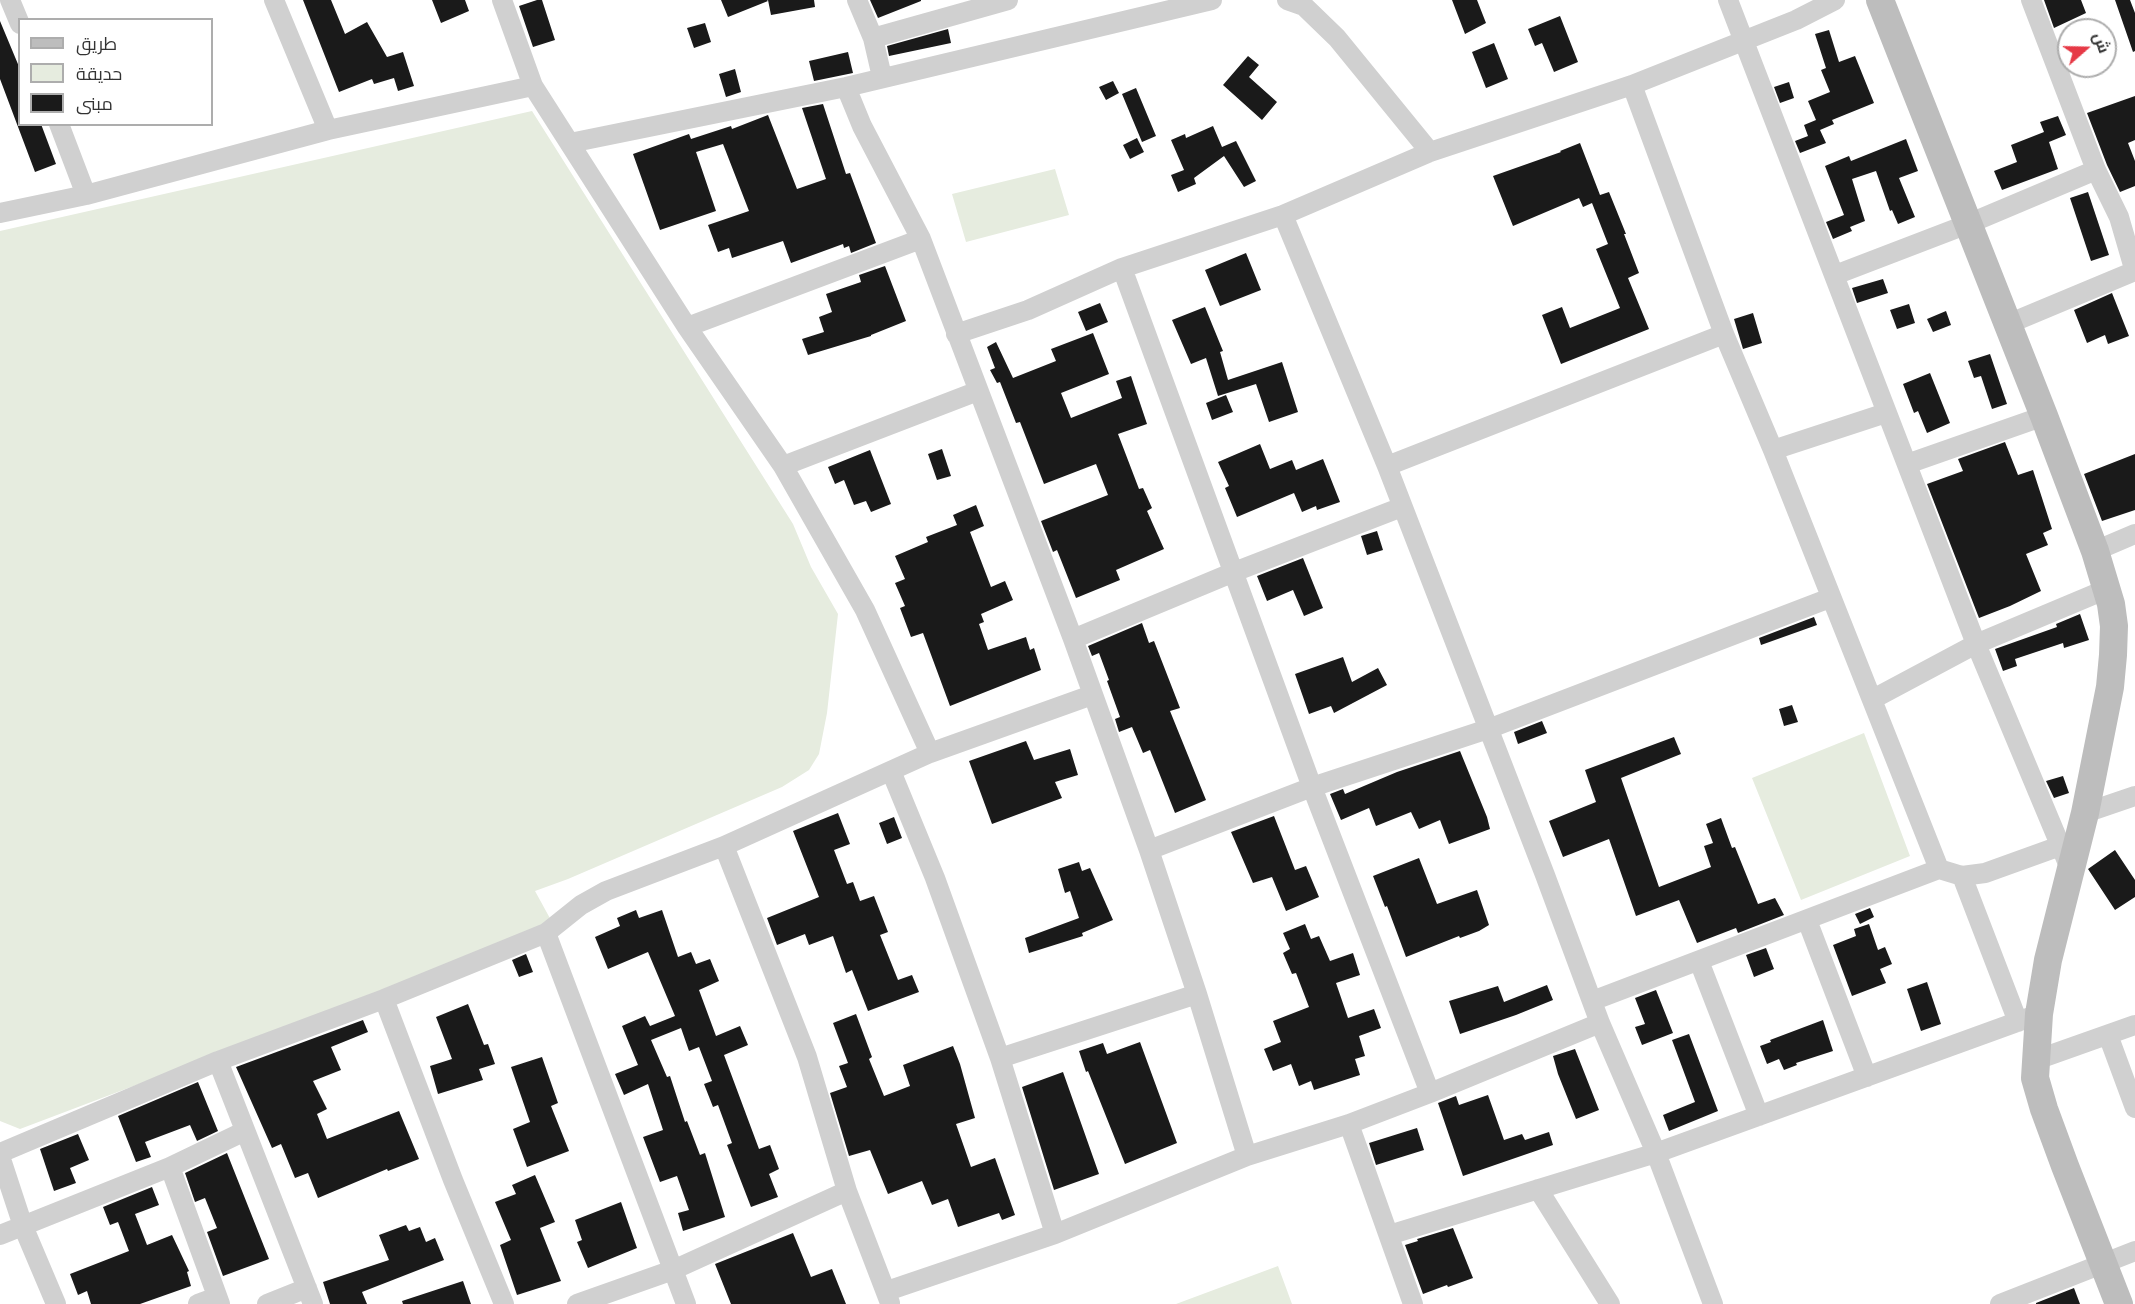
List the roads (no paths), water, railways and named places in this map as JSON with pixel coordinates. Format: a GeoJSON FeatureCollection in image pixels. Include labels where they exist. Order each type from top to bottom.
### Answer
{"type":"FeatureCollection","features":[{"type":"Feature","properties":{"kind":"street"},"geometry":{"type":"LineString","coordinates":[[10,0],[18,19]]}},
{"type":"Feature","properties":{"kind":"street"},"geometry":{"type":"LineString","coordinates":[[274,0],[328,130]]}},
{"type":"Feature","properties":{"kind":"street"},"geometry":{"type":"LineString","coordinates":[[502,0],[533,86],[687,327],[783,466],[865,610],[930,753]]}},
{"type":"Feature","properties":{"kind":"street"},"geometry":{"type":"LineString","coordinates":[[857,0],[873,38],[882,77]]}},
{"type":"Feature","properties":{"kind":"street"},"geometry":{"type":"LineString","coordinates":[[873,38],[1008,0]]}},
{"type":"Feature","properties":{"kind":"street"},"geometry":{"type":"LineString","coordinates":[[570,143],[846,87],[1212,0]]}},
{"type":"Feature","properties":{"kind":"street"},"geometry":{"type":"LineString","coordinates":[[1287,0],[1304,6],[1337,38],[1430,152]]}},
{"type":"Feature","properties":{"kind":"street"},"geometry":{"type":"LineString","coordinates":[[1728,0],[1976,644],[2066,858]]}},
{"type":"Feature","properties":{"kind":"street"},"geometry":{"type":"LineString","coordinates":[[956,334],[1028,310],[1122,268],[1283,215],[1430,152],[1632,85],[1745,42],[1835,0]]}},
{"type":"Feature","properties":{"kind":"street"},"geometry":{"type":"LineString","coordinates":[[1880,0],[2095,551],[2107,589],[2114,626],[2114,655],[2110,687],[2085,813],[2066,858],[2048,960],[2028,1018]]}},
{"type":"Feature","properties":{"kind":"street"},"geometry":{"type":"LineString","coordinates":[[2008,324],[2135,272],[2127,214],[2096,170],[2031,0]]}},
{"type":"Feature","properties":{"kind":"street"},"geometry":{"type":"LineString","coordinates":[[1632,85],[1724,334],[1773,450],[1939,869]]}},
{"type":"Feature","properties":{"kind":"street"},"geometry":{"type":"LineString","coordinates":[[0,213],[86,195],[328,130],[533,86]]}},
{"type":"Feature","properties":{"kind":"street"},"geometry":{"type":"LineString","coordinates":[[846,87],[861,126],[921,239],[1073,639],[1149,850],[1247,1156]]}},
{"type":"Feature","properties":{"kind":"street"},"geometry":{"type":"LineString","coordinates":[[60,126],[86,195]]}},
{"type":"Feature","properties":{"kind":"street"},"geometry":{"type":"LineString","coordinates":[[1835,275],[1968,224],[2096,170]]}},
{"type":"Feature","properties":{"kind":"street"},"geometry":{"type":"LineString","coordinates":[[1283,215],[1387,466],[1593,1001],[1599,1023],[1656,1153],[1713,1304]]}},
{"type":"Feature","properties":{"kind":"street"},"geometry":{"type":"LineString","coordinates":[[687,327],[921,239]]}},
{"type":"Feature","properties":{"kind":"street"},"geometry":{"type":"LineString","coordinates":[[1122,268],[1312,787],[1430,1093]]}},
{"type":"Feature","properties":{"kind":"street"},"geometry":{"type":"LineString","coordinates":[[1387,466],[1724,334]]}},
{"type":"Feature","properties":{"kind":"street"},"geometry":{"type":"LineString","coordinates":[[783,466],[978,391]]}},
{"type":"Feature","properties":{"kind":"street"},"geometry":{"type":"LineString","coordinates":[[1773,450],[1886,413]]}},
{"type":"Feature","properties":{"kind":"street"},"geometry":{"type":"LineString","coordinates":[[1906,464],[2044,416]]}},
{"type":"Feature","properties":{"kind":"street"},"geometry":{"type":"LineString","coordinates":[[1073,639],[1234,572],[1402,507]]}},
{"type":"Feature","properties":{"kind":"street"},"geometry":{"type":"LineString","coordinates":[[2095,551],[2135,534]]}},
{"type":"Feature","properties":{"kind":"street"},"geometry":{"type":"LineString","coordinates":[[1873,699],[1976,644],[2107,589]]}},
{"type":"Feature","properties":{"kind":"street"},"geometry":{"type":"LineString","coordinates":[[1149,850],[1312,787],[1488,729],[1830,598]]}},
{"type":"Feature","properties":{"kind":"street"},"geometry":{"type":"LineString","coordinates":[[56,1304],[23,1226],[0,1154],[218,1061],[384,999],[546,933],[581,905],[606,891],[724,846],[930,753],[1092,695]]}},
{"type":"Feature","properties":{"kind":"street"},"geometry":{"type":"LineString","coordinates":[[891,771],[935,878],[1000,1058],[1055,1234]]}},
{"type":"Feature","properties":{"kind":"street"},"geometry":{"type":"LineString","coordinates":[[2085,813],[2135,796]]}},
{"type":"Feature","properties":{"kind":"street"},"geometry":{"type":"LineString","coordinates":[[724,846],[807,1058],[847,1191],[889,1298],[1247,1156],[1349,1124],[1430,1093],[1599,1023]]}},
{"type":"Feature","properties":{"kind":"street"},"geometry":{"type":"LineString","coordinates":[[1593,1001],[1939,869],[1962,876],[2066,858]]}},
{"type":"Feature","properties":{"kind":"street"},"geometry":{"type":"LineString","coordinates":[[1962,876],[2028,1018],[2036,1060],[2036,1078],[2044,1109],[2119,1304]]}},
{"type":"Feature","properties":{"kind":"street"},"geometry":{"type":"LineString","coordinates":[[1807,920],[1867,1077]]}},
{"type":"Feature","properties":{"kind":"street"},"geometry":{"type":"LineString","coordinates":[[546,933],[686,1304]]}},
{"type":"Feature","properties":{"kind":"street"},"geometry":{"type":"LineString","coordinates":[[1699,961],[1759,1116]]}},
{"type":"Feature","properties":{"kind":"street"},"geometry":{"type":"LineString","coordinates":[[1000,1058],[1197,994]]}},
{"type":"Feature","properties":{"kind":"street"},"geometry":{"type":"LineString","coordinates":[[384,999],[453,1180],[504,1304]]}},
{"type":"Feature","properties":{"kind":"street"},"geometry":{"type":"LineString","coordinates":[[1389,1235],[1656,1153],[2028,1018]]}},
{"type":"Feature","properties":{"kind":"street"},"geometry":{"type":"LineString","coordinates":[[2036,1060],[2135,1025]]}},
{"type":"Feature","properties":{"kind":"street"},"geometry":{"type":"LineString","coordinates":[[2108,1035],[2135,1108]]}},
{"type":"Feature","properties":{"kind":"street"},"geometry":{"type":"LineString","coordinates":[[218,1061],[310,1296],[267,1304]]}},
{"type":"Feature","properties":{"kind":"street"},"geometry":{"type":"LineString","coordinates":[[1349,1124],[1413,1304]]}},
{"type":"Feature","properties":{"kind":"street"},"geometry":{"type":"LineString","coordinates":[[0,1235],[170,1167],[245,1131]]}},
{"type":"Feature","properties":{"kind":"street"},"geometry":{"type":"LineString","coordinates":[[170,1167],[218,1301],[198,1304]]}},
{"type":"Feature","properties":{"kind":"street"},"geometry":{"type":"LineString","coordinates":[[1538,1189],[1610,1304]]}},
{"type":"Feature","properties":{"kind":"street"},"geometry":{"type":"LineString","coordinates":[[577,1304],[673,1269],[847,1191]]}},
{"type":"Feature","properties":{"kind":"street"},"geometry":{"type":"LineString","coordinates":[[2000,1304],[2135,1251]]}}]}
